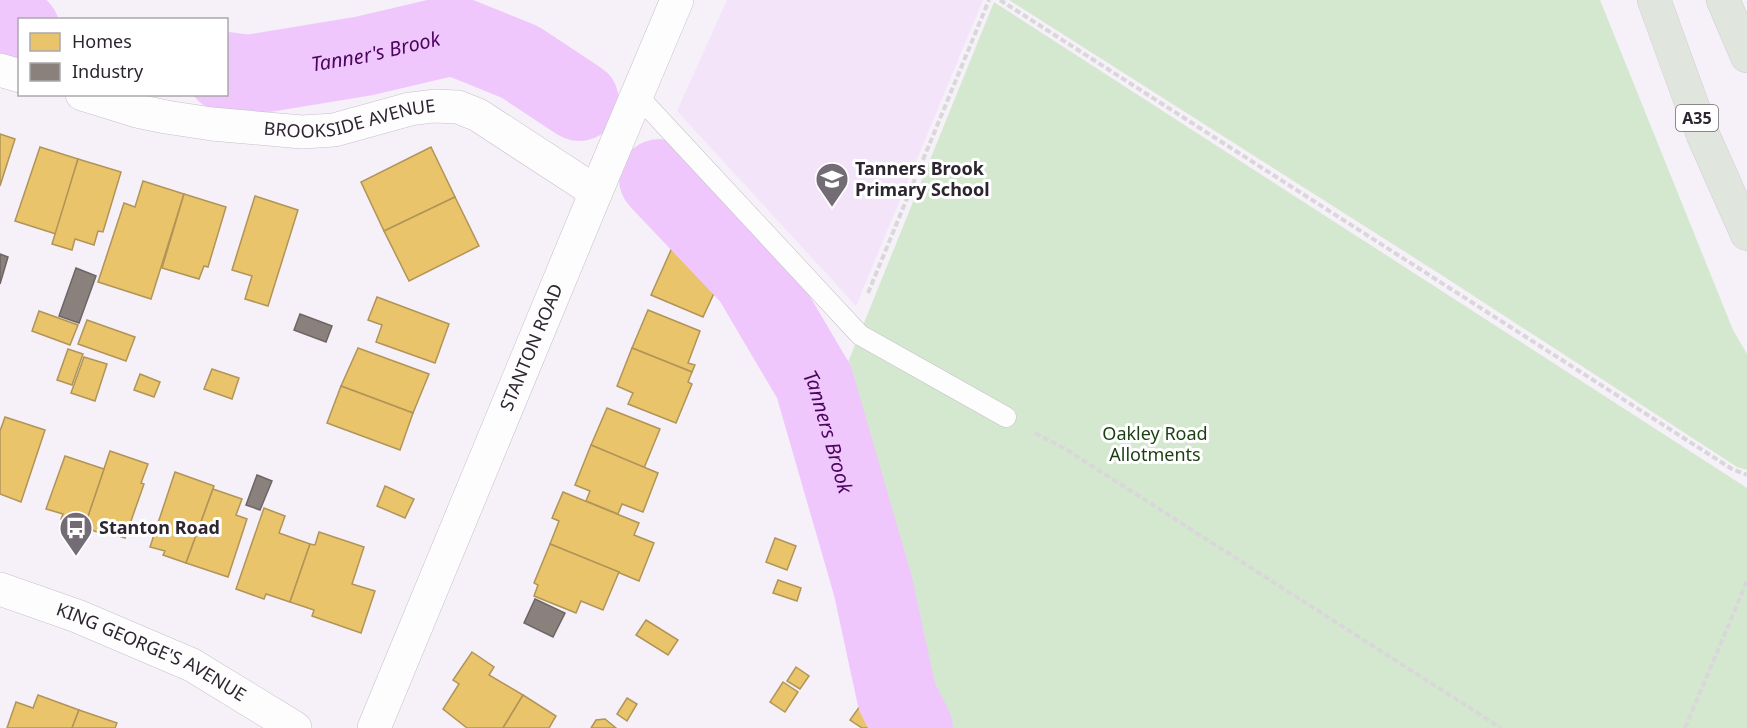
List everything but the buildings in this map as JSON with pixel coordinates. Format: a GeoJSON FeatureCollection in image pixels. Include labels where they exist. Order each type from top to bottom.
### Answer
{"type":"FeatureCollection","features":[{"type":"Feature","properties":{"kind":"main road","name":"A35"},"geometry":{"type":"LineString","coordinates":[[1654,0],[1703,135],[1747,234]]}},
{"type":"Feature","properties":{"kind":"main road"},"geometry":{"type":"LineString","coordinates":[[1723,0],[1747,56]]}},
{"type":"Feature","properties":{"kind":"street","name":"STANTON ROAD"},"geometry":{"type":"LineString","coordinates":[[374,728],[677,0]]}},
{"type":"Feature","properties":{"kind":"street"},"geometry":{"type":"LineString","coordinates":[[0,70],[18,75]]}},
{"type":"Feature","properties":{"kind":"street","name":"BROOKSIDE AVENUE"},"geometry":{"type":"LineString","coordinates":[[88,96],[166,117],[212,124],[302,132],[334,130],[410,109],[434,106],[458,107],[478,115],[596,192]]}},
{"type":"Feature","properties":{"kind":"street","name":"KING GEORGE'S AVENUE"},"geometry":{"type":"LineString","coordinates":[[0,589],[77,616],[192,665],[295,728]]}},
{"type":"Feature","properties":{"kind":"lane"},"geometry":{"type":"LineString","coordinates":[[637,95],[860,335],[1006,417]]}},
{"type":"Feature","properties":{"kind":"path"},"geometry":{"type":"LineString","coordinates":[[854,328],[989,0]]}},
{"type":"Feature","properties":{"kind":"path"},"geometry":{"type":"LineString","coordinates":[[1000,0],[1732,469],[1747,475]]}},
{"type":"Feature","properties":{"kind":"path"},"geometry":{"type":"LineString","coordinates":[[1006,417],[1064,448],[1501,728]]}},
{"type":"Feature","properties":{"kind":"path"},"geometry":{"type":"LineString","coordinates":[[1685,728],[1747,581]]}},
{"type":"Feature","properties":{"kind":"shaded area","name":"Tanners Brook Primary School"},"geometry":{"type":"Polygon","coordinates":[[[727,0],[983,0],[856,306],[677,111],[727,0]]]}},
{"type":"Feature","properties":{"kind":"green space"},"geometry":{"type":"Polygon","coordinates":[[[1009,0],[1600,0],[1733,330],[1747,354],[1747,470],[1737,467],[1443,276],[1009,0]]]}},
{"type":"Feature","properties":{"kind":"green space","name":"Oakley Road Allotments"},"geometry":{"type":"Polygon","coordinates":[[[994,2],[1747,488],[1747,728],[948,728],[933,688],[904,587],[836,392],[994,2]]]}},
{"type":"Feature","properties":{"kind":"waterway","name":"Tanner's Brook"},"geometry":{"type":"LineString","coordinates":[[0,25],[18,30]]}},
{"type":"Feature","properties":{"kind":"waterway","name":"Tanner's Brook"},"geometry":{"type":"LineString","coordinates":[[228,72],[248,75],[364,56],[453,35],[520,62],[579,101]]}},
{"type":"Feature","properties":{"kind":"waterway","name":"Tanners Brook"},"geometry":{"type":"LineString","coordinates":[[659,179],[752,277],[814,382],[873,586],[897,697],[913,728]]}},
{"type":"Feature","properties":{"kind":"place","name":"Tanners Brook Primary School"},"geometry":{"type":"Point","coordinates":[832,208]}},
{"type":"Feature","properties":{"kind":"place","name":"Stanton Road"},"geometry":{"type":"Point","coordinates":[76,557]}}]}
